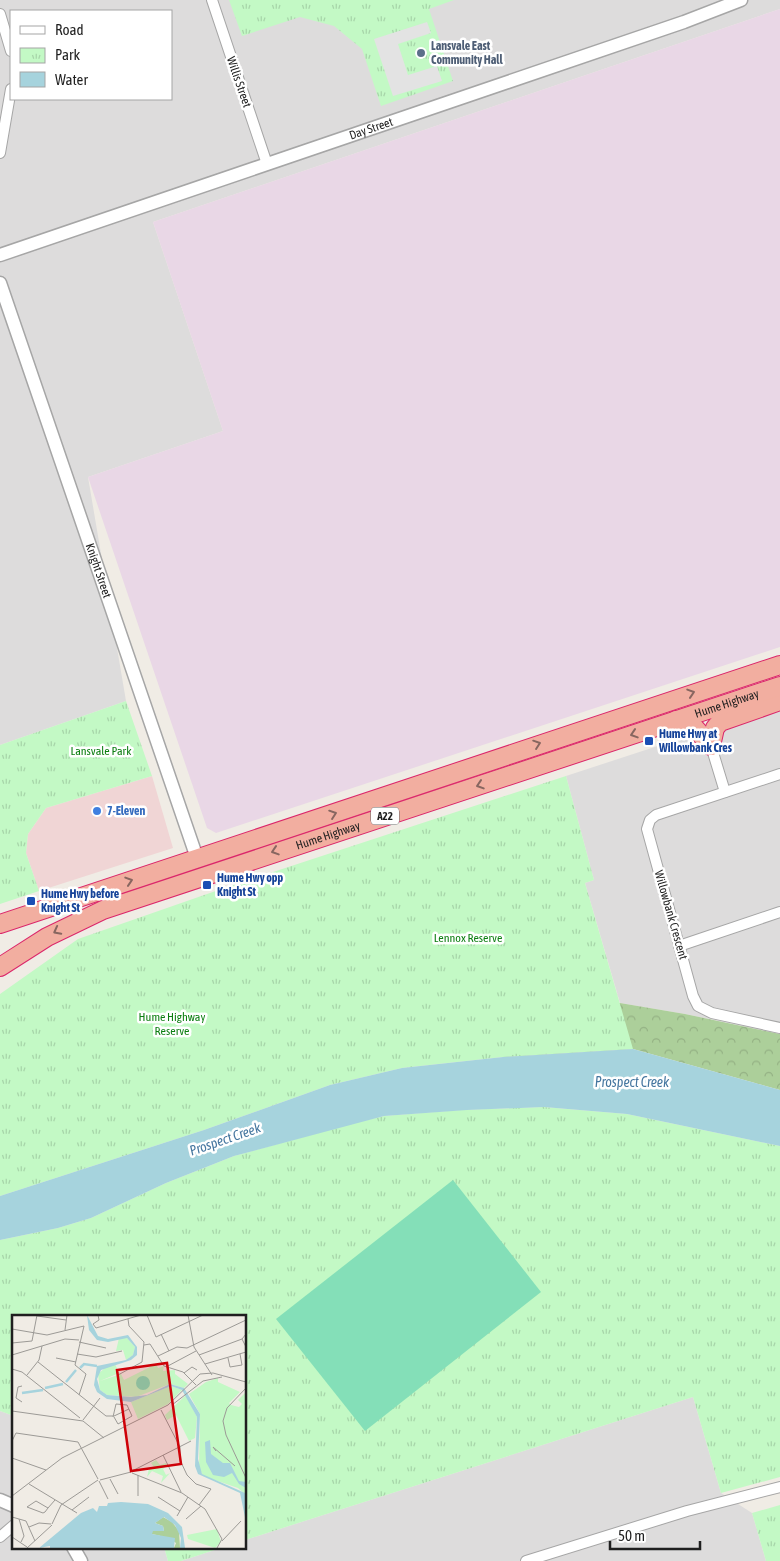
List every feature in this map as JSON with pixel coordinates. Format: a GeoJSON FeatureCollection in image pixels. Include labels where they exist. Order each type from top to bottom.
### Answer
{"type":"FeatureCollection","features":[{"type":"Feature","properties":{"kind":"highway","name":"Hume Highway"},"geometry":{"type":"LineString","coordinates":[[0,924],[780,665]]}},
{"type":"Feature","properties":{"kind":"highway","name":"Hume Highway"},"geometry":{"type":"LineString","coordinates":[[0,967],[47,936],[103,910],[780,686]]}},
{"type":"Feature","properties":{"kind":"highway"},"geometry":{"type":"LineString","coordinates":[[711,746],[715,728],[720,722],[780,701]]}},
{"type":"Feature","properties":{"kind":"highway"},"geometry":{"type":"LineString","coordinates":[[676,720],[695,728],[711,746]]}},
{"type":"Feature","properties":{"kind":"street","name":"Willis Street"},"geometry":{"type":"LineString","coordinates":[[212,0],[267,164]]}},
{"type":"Feature","properties":{"kind":"street","name":"Day Street"},"geometry":{"type":"LineString","coordinates":[[0,254],[684,22],[741,0]]}},
{"type":"Feature","properties":{"kind":"street"},"geometry":{"type":"LineString","coordinates":[[0,14],[10,48]]}},
{"type":"Feature","properties":{"kind":"street"},"geometry":{"type":"LineString","coordinates":[[0,153],[10,95]]}},
{"type":"Feature","properties":{"kind":"street","name":"Knight Street"},"geometry":{"type":"LineString","coordinates":[[0,283],[197,858]]}},
{"type":"Feature","properties":{"kind":"street"},"geometry":{"type":"LineString","coordinates":[[711,746],[725,792]]}},
{"type":"Feature","properties":{"kind":"street","name":"Willowbank Crescent"},"geometry":{"type":"LineString","coordinates":[[780,774],[656,815],[650,820],[647,829],[693,996],[698,1006],[712,1013],[780,1028]]}},
{"type":"Feature","properties":{"kind":"street"},"geometry":{"type":"LineString","coordinates":[[679,946],[780,912]]}},
{"type":"Feature","properties":{"kind":"street"},"geometry":{"type":"LineString","coordinates":[[526,1561],[687,1511],[780,1486]]}},
{"type":"Feature","properties":{"kind":"street"},"geometry":{"type":"LineString","coordinates":[[0,1500],[12,1505]]}},
{"type":"Feature","properties":{"kind":"street"},"geometry":{"type":"LineString","coordinates":[[0,1537],[12,1527]]}},
{"type":"Feature","properties":{"kind":"street"},"geometry":{"type":"LineString","coordinates":[[74,1548],[81,1561]]}},
{"type":"Feature","properties":{"kind":"shaded area"},"geometry":{"type":"Polygon","coordinates":[[[0,0],[780,0],[780,9],[153,222],[223,431],[88,477],[126,701],[0,745],[0,0]]]}},
{"type":"Feature","properties":{"kind":"shaded area"},"geometry":{"type":"Polygon","coordinates":[[[780,9],[780,647],[216,833],[207,828],[88,477],[223,431],[153,222],[780,9]]]}},
{"type":"Feature","properties":{"kind":"shaded area"},"geometry":{"type":"Polygon","coordinates":[[[427,22],[431,33],[398,44],[408,75],[437,66],[442,81],[393,96],[374,39],[427,22]]]}},
{"type":"Feature","properties":{"kind":"shaded area"},"geometry":{"type":"Polygon","coordinates":[[[780,706],[780,1034],[685,1014],[620,1003],[585,883],[594,880],[566,776],[780,706]]]}},
{"type":"Feature","properties":{"kind":"shaded area","name":"7-Eleven"},"geometry":{"type":"Polygon","coordinates":[[[152,776],[173,848],[39,891],[26,853],[28,834],[46,808],[152,776]]]}},
{"type":"Feature","properties":{"kind":"shaded area"},"geometry":{"type":"Polygon","coordinates":[[[693,1397],[721,1493],[752,1513],[766,1561],[181,1561],[221,1548],[246,1548],[246,1540],[693,1397]]]}},
{"type":"Feature","properties":{"kind":"shaded area"},"geometry":{"type":"Polygon","coordinates":[[[0,1411],[12,1415],[12,1548],[164,1548],[168,1561],[0,1561],[0,1411]]]}},
{"type":"Feature","properties":{"kind":"green space"},"geometry":{"type":"Polygon","coordinates":[[[229,0],[454,0],[429,9],[453,81],[381,106],[362,49],[334,26],[300,17],[242,36],[229,0]]]}},
{"type":"Feature","properties":{"kind":"green space","name":"Lansvale Park"},"geometry":{"type":"Polygon","coordinates":[[[126,701],[152,776],[46,808],[28,834],[26,853],[39,891],[0,904],[0,745],[126,701]]]}},
{"type":"Feature","properties":{"kind":"green space"},"geometry":{"type":"Polygon","coordinates":[[[566,776],[594,880],[585,883],[633,1049],[503,1057],[402,1068],[330,1085],[204,1130],[0,1196],[0,994],[78,939],[230,886],[566,776]]]}},
{"type":"Feature","properties":{"kind":"green space"},"geometry":{"type":"Polygon","coordinates":[[[433,998],[620,1003],[685,1014],[780,1034],[780,1090],[633,1049],[503,1057],[433,998]]]}},
{"type":"Feature","properties":{"kind":"green space"},"geometry":{"type":"Polygon","coordinates":[[[544,1107],[627,1114],[780,1146],[780,1477],[721,1493],[693,1397],[246,1540],[246,1315],[12,1315],[12,1415],[0,1411],[0,1240],[58,1228],[91,1218],[166,1183],[234,1156],[384,1116],[460,1110],[544,1107]]]}},
{"type":"Feature","properties":{"kind":"green space"},"geometry":{"type":"Polygon","coordinates":[[[453,1180],[541,1292],[365,1431],[276,1319],[453,1180]]]}},
{"type":"Feature","properties":{"kind":"green space"},"geometry":{"type":"Polygon","coordinates":[[[780,1505],[780,1561],[766,1561],[752,1513],[780,1505]]]}},
{"type":"Feature","properties":{"kind":"green space"},"geometry":{"type":"Polygon","coordinates":[[[164,1548],[221,1548],[181,1561],[168,1561],[164,1548]]]}},
{"type":"Feature","properties":{"kind":"water","name":"Prospect Creek"},"geometry":{"type":"Polygon","coordinates":[[[633,1049],[780,1090],[780,1146],[627,1114],[544,1107],[384,1116],[234,1156],[166,1183],[91,1218],[58,1228],[0,1240],[0,1196],[204,1130],[330,1085],[402,1068],[503,1057],[633,1049]]]}},
{"type":"Feature","properties":{"kind":"place","name":"Lansvale East Community Hall"},"geometry":{"type":"Point","coordinates":[421,53]}},
{"type":"Feature","properties":{"kind":"place","name":"Hume Hwy at Willowbank Cres"},"geometry":{"type":"Point","coordinates":[649,741]}},
{"type":"Feature","properties":{"kind":"place","name":"7-Eleven"},"geometry":{"type":"Point","coordinates":[97,811]}},
{"type":"Feature","properties":{"kind":"place","name":"Hume Hwy opp Knight St"},"geometry":{"type":"Point","coordinates":[207,885]}},
{"type":"Feature","properties":{"kind":"place","name":"Hume Hwy before Knight St"},"geometry":{"type":"Point","coordinates":[31,901]}},
{"type":"Feature","properties":{"kind":"park label","name":"Lennox Reserve"},"geometry":{"type":"Point","coordinates":[468,938]}},
{"type":"Feature","properties":{"kind":"park label","name":"Hume Highway Reserve"},"geometry":{"type":"Point","coordinates":[172,1024]}}]}
